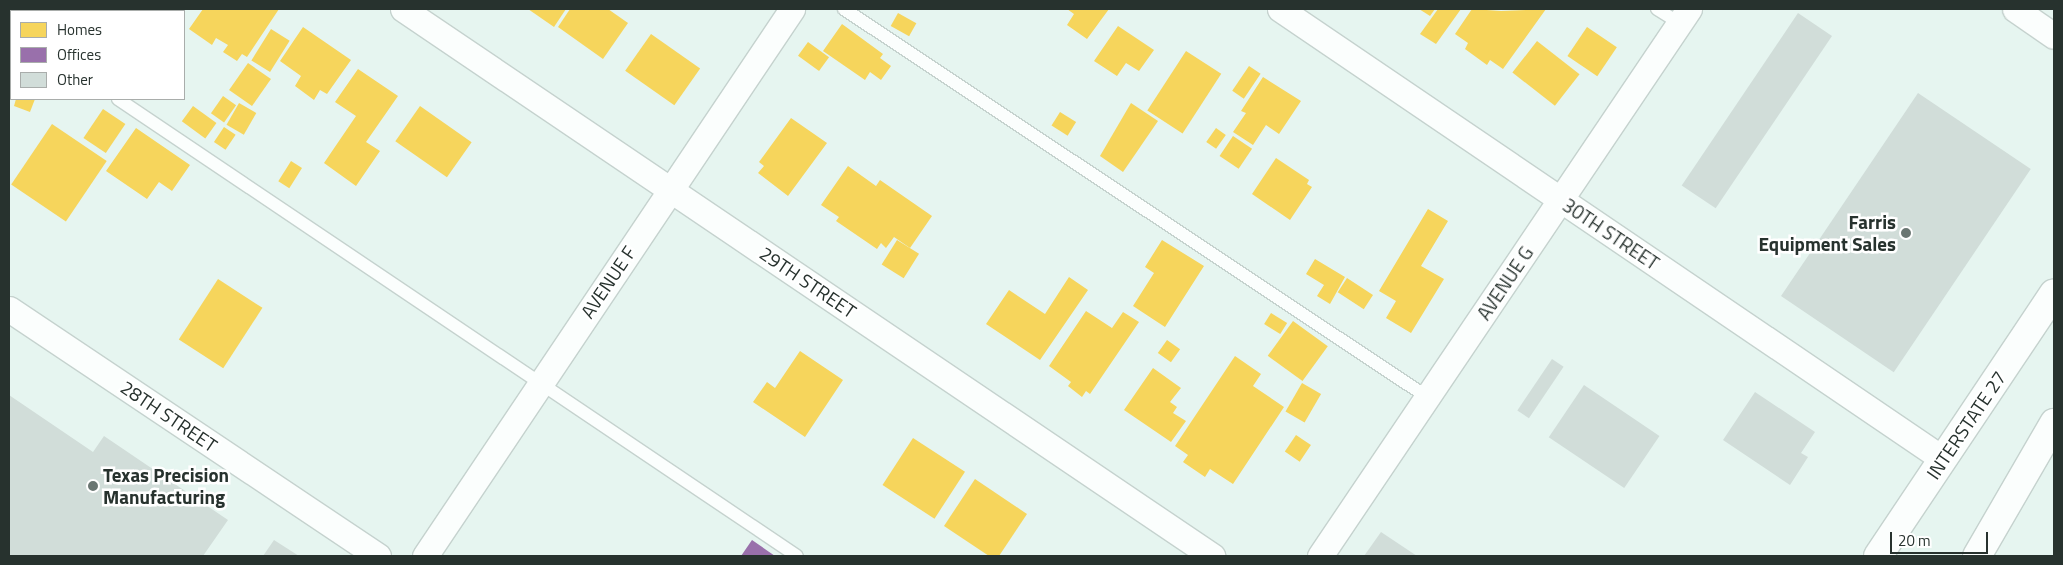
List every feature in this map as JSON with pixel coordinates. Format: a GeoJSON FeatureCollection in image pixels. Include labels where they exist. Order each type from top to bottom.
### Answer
{"type":"FeatureCollection","features":[{"type":"Feature","properties":{"kind":"main road","name":"INTERSTATE 27"},"geometry":{"type":"LineString","coordinates":[[1878,556],[2054,293]]}},
{"type":"Feature","properties":{"kind":"main road"},"geometry":{"type":"LineString","coordinates":[[1977,556],[2054,423]]}},
{"type":"Feature","properties":{"kind":"street","name":"29TH STREET"},"geometry":{"type":"LineString","coordinates":[[403,9],[1212,556]]}},
{"type":"Feature","properties":{"kind":"street","name":"AVENUE F"},"geometry":{"type":"LineString","coordinates":[[425,556],[792,9]]}},
{"type":"Feature","properties":{"kind":"street","name":"30TH STREET"},"geometry":{"type":"LineString","coordinates":[[1280,9],[1943,459]]}},
{"type":"Feature","properties":{"kind":"street"},"geometry":{"type":"LineString","coordinates":[[2015,9],[2054,36]]}},
{"type":"Feature","properties":{"kind":"street","name":"AVENUE G"},"geometry":{"type":"LineString","coordinates":[[1320,556],[1684,16]]}},
{"type":"Feature","properties":{"kind":"street","name":"28TH STREET"},"geometry":{"type":"LineString","coordinates":[[9,309],[378,556]]}},
{"type":"Feature","properties":{"kind":"lane"},"geometry":{"type":"LineString","coordinates":[[844,9],[1427,397]]}},
{"type":"Feature","properties":{"kind":"lane"},"geometry":{"type":"LineString","coordinates":[[1657,9],[1684,16]]}},
{"type":"Feature","properties":{"kind":"lane"},"geometry":{"type":"LineString","coordinates":[[119,100],[797,556]]}},
{"type":"Feature","properties":{"kind":"building: Homes"},"geometry":{"type":"Polygon","coordinates":[[[57,9],[83,9],[70,10],[57,9]]]}},
{"type":"Feature","properties":{"kind":"building: Homes"},"geometry":{"type":"Polygon","coordinates":[[[203,9],[279,9],[247,57],[242,54],[237,61],[223,52],[228,45],[216,38],[212,45],[189,29],[203,9]]]}},
{"type":"Feature","properties":{"kind":"building: Homes"},"geometry":{"type":"Polygon","coordinates":[[[528,9],[566,9],[554,27],[528,9]]]}},
{"type":"Feature","properties":{"kind":"building: Homes"},"geometry":{"type":"Polygon","coordinates":[[[570,9],[608,9],[628,23],[603,59],[558,27],[570,9]]]}},
{"type":"Feature","properties":{"kind":"building: Homes"},"geometry":{"type":"Polygon","coordinates":[[[1067,9],[1109,9],[1087,39],[1067,25],[1074,14],[1067,9]]]}},
{"type":"Feature","properties":{"kind":"building: Homes"},"geometry":{"type":"Polygon","coordinates":[[[1419,9],[1435,9],[1430,16],[1419,9]]]}},
{"type":"Feature","properties":{"kind":"building: Homes"},"geometry":{"type":"Polygon","coordinates":[[[1438,9],[1461,9],[1436,44],[1420,34],[1438,9]]]}},
{"type":"Feature","properties":{"kind":"building: Homes"},"geometry":{"type":"Polygon","coordinates":[[[1472,9],[1501,11],[1546,9],[1503,69],[1490,60],[1487,65],[1465,49],[1468,43],[1455,34],[1472,9]]]}},
{"type":"Feature","properties":{"kind":"building: Homes"},"geometry":{"type":"Polygon","coordinates":[[[898,13],[916,23],[909,36],[891,26],[898,13]]]}},
{"type":"Feature","properties":{"kind":"building: Homes"},"geometry":{"type":"Polygon","coordinates":[[[842,24],[883,54],[880,58],[891,66],[881,80],[870,72],[865,80],[823,51],[842,24]]]}},
{"type":"Feature","properties":{"kind":"building: Homes"},"geometry":{"type":"Polygon","coordinates":[[[1118,26],[1154,50],[1139,71],[1126,63],[1117,76],[1094,61],[1118,26]]]}},
{"type":"Feature","properties":{"kind":"building: Homes"},"geometry":{"type":"Polygon","coordinates":[[[303,27],[351,60],[327,94],[320,90],[314,100],[295,86],[301,76],[280,61],[303,27]]]}},
{"type":"Feature","properties":{"kind":"building: Homes"},"geometry":{"type":"Polygon","coordinates":[[[1587,27],[1617,47],[1597,76],[1567,56],[1587,27]]]}},
{"type":"Feature","properties":{"kind":"building: Homes"},"geometry":{"type":"Polygon","coordinates":[[[271,29],[290,41],[270,72],[251,60],[271,29]]]}},
{"type":"Feature","properties":{"kind":"building: Homes"},"geometry":{"type":"Polygon","coordinates":[[[651,34],[700,68],[674,105],[625,71],[651,34]]]}},
{"type":"Feature","properties":{"kind":"building: Homes"},"geometry":{"type":"Polygon","coordinates":[[[1537,41],[1580,74],[1555,106],[1512,73],[1537,41]]]}},
{"type":"Feature","properties":{"kind":"building: Homes"},"geometry":{"type":"Polygon","coordinates":[[[808,42],[829,57],[819,71],[798,56],[808,42]]]}},
{"type":"Feature","properties":{"kind":"building: Homes"},"geometry":{"type":"Polygon","coordinates":[[[1186,51],[1221,74],[1183,133],[1147,111],[1186,51]]]}},
{"type":"Feature","properties":{"kind":"building: Homes"},"geometry":{"type":"Polygon","coordinates":[[[248,63],[271,79],[252,106],[229,90],[248,63]]]}},
{"type":"Feature","properties":{"kind":"building: Homes"},"geometry":{"type":"Polygon","coordinates":[[[1249,66],[1261,74],[1244,99],[1232,91],[1249,66]]]}},
{"type":"Feature","properties":{"kind":"building: Homes"},"geometry":{"type":"Polygon","coordinates":[[[358,69],[398,96],[366,142],[380,151],[356,186],[324,163],[356,116],[335,102],[358,69]]]}},
{"type":"Feature","properties":{"kind":"building: Homes"},"geometry":{"type":"Polygon","coordinates":[[[1263,77],[1301,101],[1279,134],[1266,125],[1253,145],[1233,132],[1246,113],[1241,111],[1263,77]]]}},
{"type":"Feature","properties":{"kind":"building: Homes"},"geometry":{"type":"Polygon","coordinates":[[[223,96],[236,105],[224,122],[211,113],[223,96]]]}},
{"type":"Feature","properties":{"kind":"building: Homes"},"geometry":{"type":"Polygon","coordinates":[[[16,100],[35,100],[30,112],[14,106],[16,100]]]}},
{"type":"Feature","properties":{"kind":"building: Homes"},"geometry":{"type":"Polygon","coordinates":[[[239,103],[256,113],[244,135],[226,125],[239,103]]]}},
{"type":"Feature","properties":{"kind":"building: Homes"},"geometry":{"type":"Polygon","coordinates":[[[1131,103],[1158,121],[1123,172],[1100,156],[1131,103]]]}},
{"type":"Feature","properties":{"kind":"building: Homes"},"geometry":{"type":"Polygon","coordinates":[[[193,106],[216,123],[205,138],[182,121],[193,106]]]}},
{"type":"Feature","properties":{"kind":"building: Homes"},"geometry":{"type":"Polygon","coordinates":[[[420,106],[472,142],[447,177],[395,141],[420,106]]]}},
{"type":"Feature","properties":{"kind":"building: Homes"},"geometry":{"type":"Polygon","coordinates":[[[103,109],[125,124],[106,153],[83,138],[103,109]]]}},
{"type":"Feature","properties":{"kind":"building: Homes"},"geometry":{"type":"Polygon","coordinates":[[[1060,112],[1076,122],[1068,136],[1052,126],[1060,112]]]}},
{"type":"Feature","properties":{"kind":"building: Homes"},"geometry":{"type":"Polygon","coordinates":[[[791,118],[827,143],[788,196],[758,173],[764,166],[759,162],[791,118]]]}},
{"type":"Feature","properties":{"kind":"building: Homes"},"geometry":{"type":"Polygon","coordinates":[[[52,124],[107,161],[66,221],[11,185],[52,124]]]}},
{"type":"Feature","properties":{"kind":"building: Homes"},"geometry":{"type":"Polygon","coordinates":[[[224,127],[236,135],[226,150],[214,142],[224,127]]]}},
{"type":"Feature","properties":{"kind":"building: Homes"},"geometry":{"type":"Polygon","coordinates":[[[136,128],[190,165],[172,191],[159,182],[147,199],[106,171],[136,128]]]}},
{"type":"Feature","properties":{"kind":"building: Homes"},"geometry":{"type":"Polygon","coordinates":[[[1216,128],[1226,135],[1216,149],[1206,142],[1216,128]]]}},
{"type":"Feature","properties":{"kind":"building: Homes"},"geometry":{"type":"Polygon","coordinates":[[[1233,136],[1252,149],[1239,169],[1220,156],[1233,136]]]}},
{"type":"Feature","properties":{"kind":"building: Homes"},"geometry":{"type":"Polygon","coordinates":[[[1276,158],[1309,180],[1307,184],[1312,187],[1290,220],[1252,194],[1276,158]]]}},
{"type":"Feature","properties":{"kind":"building: Homes"},"geometry":{"type":"Polygon","coordinates":[[[291,161],[302,168],[289,188],[278,181],[291,161]]]}},
{"type":"Feature","properties":{"kind":"building: Homes"},"geometry":{"type":"Polygon","coordinates":[[[848,166],[876,186],[880,180],[932,216],[910,248],[894,237],[886,248],[881,243],[877,249],[836,221],[839,217],[821,205],[848,166]]]}},
{"type":"Feature","properties":{"kind":"building: Homes"},"geometry":{"type":"Polygon","coordinates":[[[1428,209],[1448,221],[1421,266],[1444,279],[1411,333],[1386,318],[1396,301],[1379,291],[1428,209]]]}},
{"type":"Feature","properties":{"kind":"building: Homes"},"geometry":{"type":"Polygon","coordinates":[[[897,240],[919,254],[904,278],[882,265],[897,240]]]}},
{"type":"Feature","properties":{"kind":"building: Homes"},"geometry":{"type":"Polygon","coordinates":[[[1162,240],[1204,266],[1165,327],[1133,306],[1154,273],[1145,267],[1162,240]]]}},
{"type":"Feature","properties":{"kind":"building: Homes"},"geometry":{"type":"Polygon","coordinates":[[[1315,259],[1345,277],[1330,304],[1317,296],[1324,285],[1306,274],[1315,259]]]}},
{"type":"Feature","properties":{"kind":"building: Homes"},"geometry":{"type":"Polygon","coordinates":[[[1069,277],[1088,290],[1040,360],[986,324],[1009,290],[1045,314],[1069,277]]]}},
{"type":"Feature","properties":{"kind":"building: Homes"},"geometry":{"type":"Polygon","coordinates":[[[1347,278],[1373,295],[1364,309],[1338,292],[1347,278]]]}},
{"type":"Feature","properties":{"kind":"building: Homes"},"geometry":{"type":"Polygon","coordinates":[[[218,279],[262,308],[223,368],[179,339],[218,279]]]}},
{"type":"Feature","properties":{"kind":"building: Homes"},"geometry":{"type":"Polygon","coordinates":[[[1086,311],[1112,328],[1123,312],[1139,322],[1090,394],[1086,391],[1082,397],[1068,386],[1071,382],[1049,366],[1086,311]]]}},
{"type":"Feature","properties":{"kind":"building: Homes"},"geometry":{"type":"Polygon","coordinates":[[[1271,313],[1287,323],[1280,334],[1264,324],[1271,313]]]}},
{"type":"Feature","properties":{"kind":"building: Homes"},"geometry":{"type":"Polygon","coordinates":[[[1293,321],[1328,346],[1303,381],[1268,356],[1293,321]]]}},
{"type":"Feature","properties":{"kind":"building: Homes"},"geometry":{"type":"Polygon","coordinates":[[[1167,340],[1180,349],[1171,362],[1158,353],[1167,340]]]}},
{"type":"Feature","properties":{"kind":"building: Homes"},"geometry":{"type":"Polygon","coordinates":[[[800,351],[843,380],[805,437],[753,402],[767,382],[775,388],[800,351]]]}},
{"type":"Feature","properties":{"kind":"building: Homes"},"geometry":{"type":"Polygon","coordinates":[[[1235,356],[1261,374],[1253,386],[1284,407],[1233,484],[1210,469],[1205,477],[1183,462],[1188,455],[1175,446],[1235,356]]]}},
{"type":"Feature","properties":{"kind":"building: Homes"},"geometry":{"type":"Polygon","coordinates":[[[1153,368],[1181,388],[1170,402],[1177,407],[1173,413],[1186,421],[1171,442],[1124,410],[1153,368]]]}},
{"type":"Feature","properties":{"kind":"building: Homes"},"geometry":{"type":"Polygon","coordinates":[[[1302,383],[1321,394],[1305,423],[1286,412],[1302,383]]]}},
{"type":"Feature","properties":{"kind":"building: Homes"},"geometry":{"type":"Polygon","coordinates":[[[1296,435],[1311,445],[1300,462],[1285,452],[1296,435]]]}},
{"type":"Feature","properties":{"kind":"building: Homes"},"geometry":{"type":"Polygon","coordinates":[[[913,438],[965,472],[934,519],[883,485],[913,438]]]}},
{"type":"Feature","properties":{"kind":"building: Homes"},"geometry":{"type":"Polygon","coordinates":[[[975,479],[1027,514],[999,556],[989,556],[944,526],[975,479]]]}},
{"type":"Feature","properties":{"kind":"building: Offices"},"geometry":{"type":"Polygon","coordinates":[[[752,540],[775,556],[741,556],[752,540]]]}},
{"type":"Feature","properties":{"kind":"building: Other"},"geometry":{"type":"Polygon","coordinates":[[[1798,13],[1832,36],[1716,208],[1682,185],[1798,13]]]}},
{"type":"Feature","properties":{"kind":"building: Other","name":"Farris Equipment Sales"},"geometry":{"type":"Polygon","coordinates":[[[1918,93],[2031,169],[1894,372],[1781,296],[1918,93]]]}},
{"type":"Feature","properties":{"kind":"building: Other"},"geometry":{"type":"Polygon","coordinates":[[[1552,359],[1564,367],[1529,418],[1517,410],[1552,359]]]}},
{"type":"Feature","properties":{"kind":"building: Other"},"geometry":{"type":"Polygon","coordinates":[[[1584,385],[1659,436],[1624,488],[1549,437],[1584,385]]]}},
{"type":"Feature","properties":{"kind":"building: Other"},"geometry":{"type":"Polygon","coordinates":[[[1755,392],[1815,432],[1801,453],[1808,457],[1790,485],[1723,440],[1755,392]]]}},
{"type":"Feature","properties":{"kind":"building: Other","name":"Texas Precision Manufacturing"},"geometry":{"type":"Polygon","coordinates":[[[9,395],[93,452],[104,436],[228,520],[203,556],[9,556],[9,395]]]}},
{"type":"Feature","properties":{"kind":"building: Other"},"geometry":{"type":"Polygon","coordinates":[[[1381,532],[1417,556],[1364,556],[1381,532]]]}},
{"type":"Feature","properties":{"kind":"building: Other"},"geometry":{"type":"Polygon","coordinates":[[[274,540],[299,556],[263,556],[274,540]]]}},
{"type":"Feature","properties":{"kind":"place","name":"Farris Equipment Sales"},"geometry":{"type":"Point","coordinates":[1906,233]}},
{"type":"Feature","properties":{"kind":"place","name":"Texas Precision Manufacturing"},"geometry":{"type":"Point","coordinates":[93,486]}}]}
